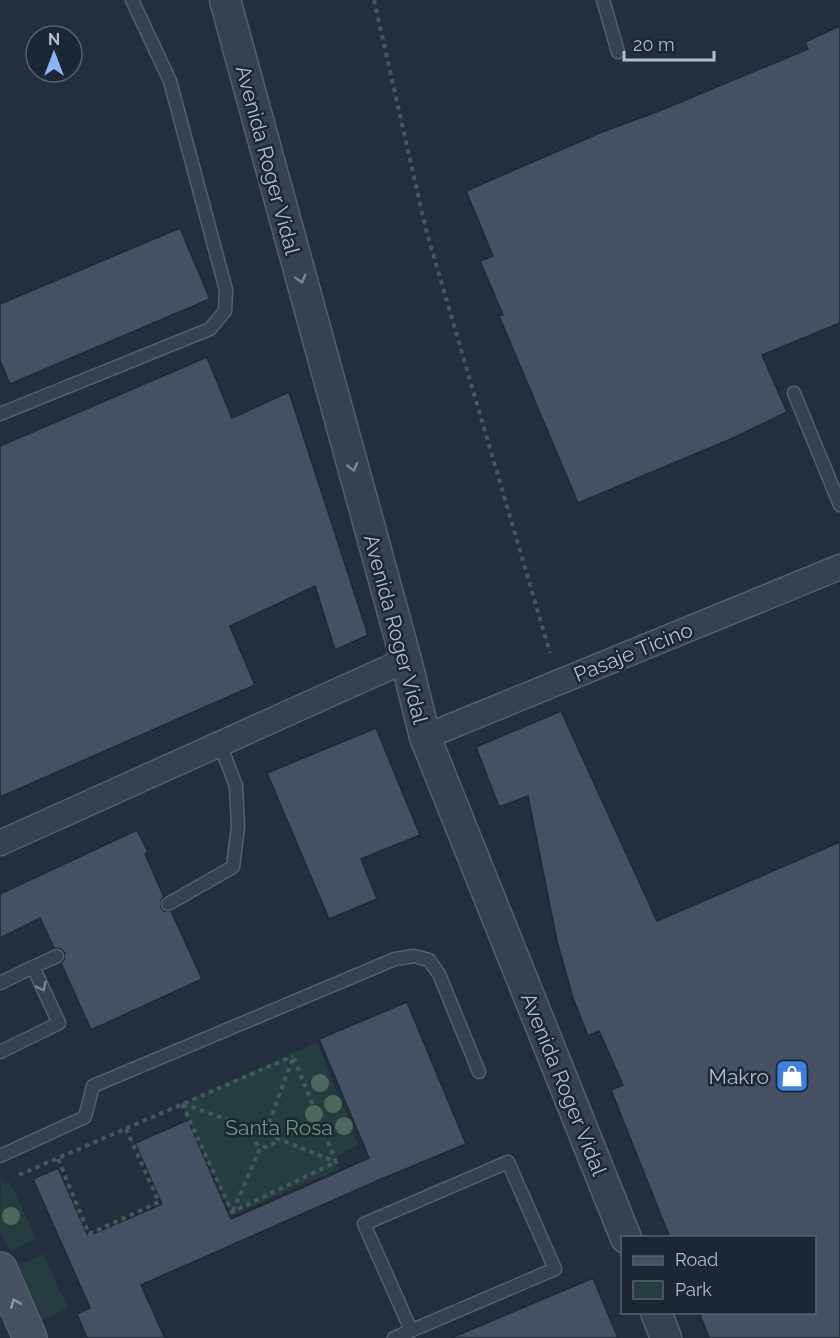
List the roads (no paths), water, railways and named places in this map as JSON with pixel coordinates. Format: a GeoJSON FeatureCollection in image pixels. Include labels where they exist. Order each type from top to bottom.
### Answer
{"type":"FeatureCollection","features":[{"type":"Feature","properties":{"kind":"main road"},"geometry":{"type":"LineString","coordinates":[[0,1269],[30,1338]]}},
{"type":"Feature","properties":{"kind":"street","name":"Avenida Roger Vidal"},"geometry":{"type":"LineString","coordinates":[[225,0],[406,660],[425,737],[625,1236]]}},
{"type":"Feature","properties":{"kind":"street","name":"Pasaje Ticino"},"geometry":{"type":"LineString","coordinates":[[425,737],[840,567]]}},
{"type":"Feature","properties":{"kind":"street"},"geometry":{"type":"LineString","coordinates":[[0,843],[406,660]]}},
{"type":"Feature","properties":{"kind":"street"},"geometry":{"type":"LineString","coordinates":[[657,1314],[666,1338]]}},
{"type":"Feature","properties":{"kind":"lane"},"geometry":{"type":"LineString","coordinates":[[0,414],[210,329],[225,310],[226,290],[170,81],[132,0]]}},
{"type":"Feature","properties":{"kind":"lane"},"geometry":{"type":"LineString","coordinates":[[603,0],[618,52]]}},
{"type":"Feature","properties":{"kind":"lane"},"geometry":{"type":"LineString","coordinates":[[794,393],[840,505]]}},
{"type":"Feature","properties":{"kind":"lane"},"geometry":{"type":"LineString","coordinates":[[168,904],[233,867],[238,827],[236,786],[220,744]]}},
{"type":"Feature","properties":{"kind":"lane"},"geometry":{"type":"LineString","coordinates":[[0,983],[57,956]]}},
{"type":"Feature","properties":{"kind":"lane"},"geometry":{"type":"LineString","coordinates":[[0,1156],[85,1117],[93,1086],[395,959],[414,956],[429,960],[439,974],[479,1072]]}},
{"type":"Feature","properties":{"kind":"lane"},"geometry":{"type":"LineString","coordinates":[[0,1052],[59,1023],[33,968]]}},
{"type":"Feature","properties":{"kind":"lane"},"geometry":{"type":"LineString","coordinates":[[394,1338],[555,1269],[508,1162],[364,1224],[411,1330]]}},
{"type":"Feature","properties":{"kind":"place","name":"Makro"},"geometry":{"type":"Point","coordinates":[792,1076]}},
{"type":"Feature","properties":{"kind":"park label","name":"Santa Rosa"},"geometry":{"type":"Point","coordinates":[279,1127]}}]}
